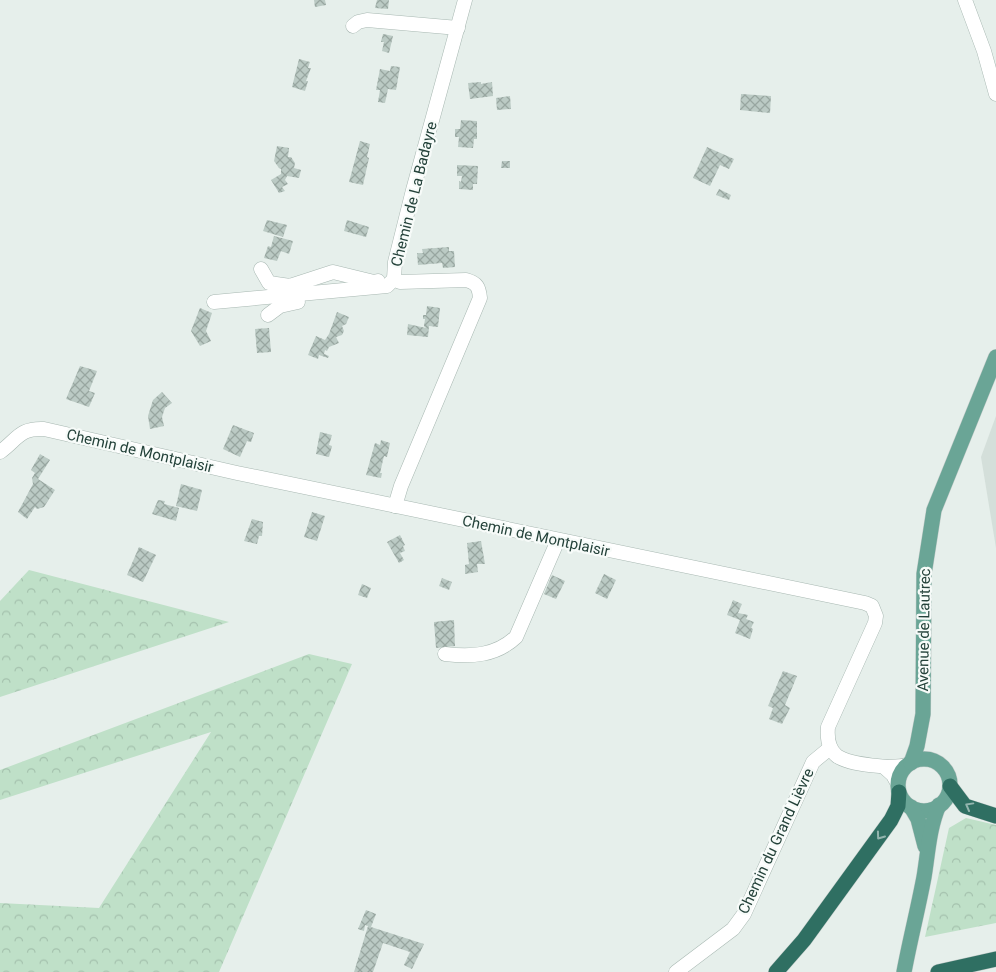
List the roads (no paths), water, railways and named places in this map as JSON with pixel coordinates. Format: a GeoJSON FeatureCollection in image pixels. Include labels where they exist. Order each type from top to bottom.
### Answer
{"type":"FeatureCollection","features":[{"type":"Feature","properties":{"kind":"highway"},"geometry":{"type":"LineString","coordinates":[[950,786],[966,806],[996,816]]}},
{"type":"Feature","properties":{"kind":"highway"},"geometry":{"type":"LineString","coordinates":[[776,972],[804,940],[892,820],[898,806],[899,788]]}},
{"type":"Feature","properties":{"kind":"highway"},"geometry":{"type":"LineString","coordinates":[[938,972],[996,959]]}},
{"type":"Feature","properties":{"kind":"main road","name":"Avenue de Lautrec"},"geometry":{"type":"LineString","coordinates":[[909,764],[917,746],[923,714],[924,574],[934,510],[996,357]]}},
{"type":"Feature","properties":{"kind":"main road"},"geometry":{"type":"LineString","coordinates":[[904,972],[931,830],[935,815],[939,806],[945,800],[950,786],[947,772],[937,762],[928,742],[923,714]]}},
{"type":"Feature","properties":{"kind":"main road"},"geometry":{"type":"LineString","coordinates":[[926,860],[922,831],[911,807],[902,798],[899,788],[900,777],[909,764],[924,759],[937,762]]}},
{"type":"Feature","properties":{"kind":"main road"},"geometry":{"type":"LineString","coordinates":[[911,807],[925,811],[939,806]]}},
{"type":"Feature","properties":{"kind":"street","name":"Chemin de La Badayre"},"geometry":{"type":"LineString","coordinates":[[395,506],[401,486],[480,298],[479,288],[474,283],[466,280],[400,282],[394,279],[395,262],[465,0]]}},
{"type":"Feature","properties":{"kind":"street"},"geometry":{"type":"LineString","coordinates":[[965,0],[984,51],[996,94]]}},
{"type":"Feature","properties":{"kind":"street"},"geometry":{"type":"LineString","coordinates":[[353,26],[358,22],[367,20],[458,28]]}},
{"type":"Feature","properties":{"kind":"street"},"geometry":{"type":"LineString","coordinates":[[262,269],[269,283],[290,286],[333,272],[374,282],[394,279]]}},
{"type":"Feature","properties":{"kind":"street"},"geometry":{"type":"LineString","coordinates":[[214,302],[387,286],[394,279]]}},
{"type":"Feature","properties":{"kind":"street"},"geometry":{"type":"LineString","coordinates":[[268,315],[280,306],[309,300],[324,292]]}},
{"type":"Feature","properties":{"kind":"street","name":"Chemin de Montplaisir"},"geometry":{"type":"LineString","coordinates":[[0,452],[25,430],[44,429],[237,473],[865,603],[872,606],[876,616],[875,624],[828,727],[827,738],[830,748]]}},
{"type":"Feature","properties":{"kind":"street"},"geometry":{"type":"LineString","coordinates":[[445,654],[457,656],[486,654],[496,651],[516,637],[558,540]]}},
{"type":"Feature","properties":{"kind":"street"},"geometry":{"type":"LineString","coordinates":[[830,748],[837,756],[846,760],[892,768],[909,764]]}},
{"type":"Feature","properties":{"kind":"street","name":"Chemin du Grand Lièvre"},"geometry":{"type":"LineString","coordinates":[[676,972],[733,929],[744,914],[812,762],[830,748]]}},
{"type":"Feature","properties":{"kind":"street"},"geometry":{"type":"LineString","coordinates":[[884,767],[893,775],[899,788]]}}]}
